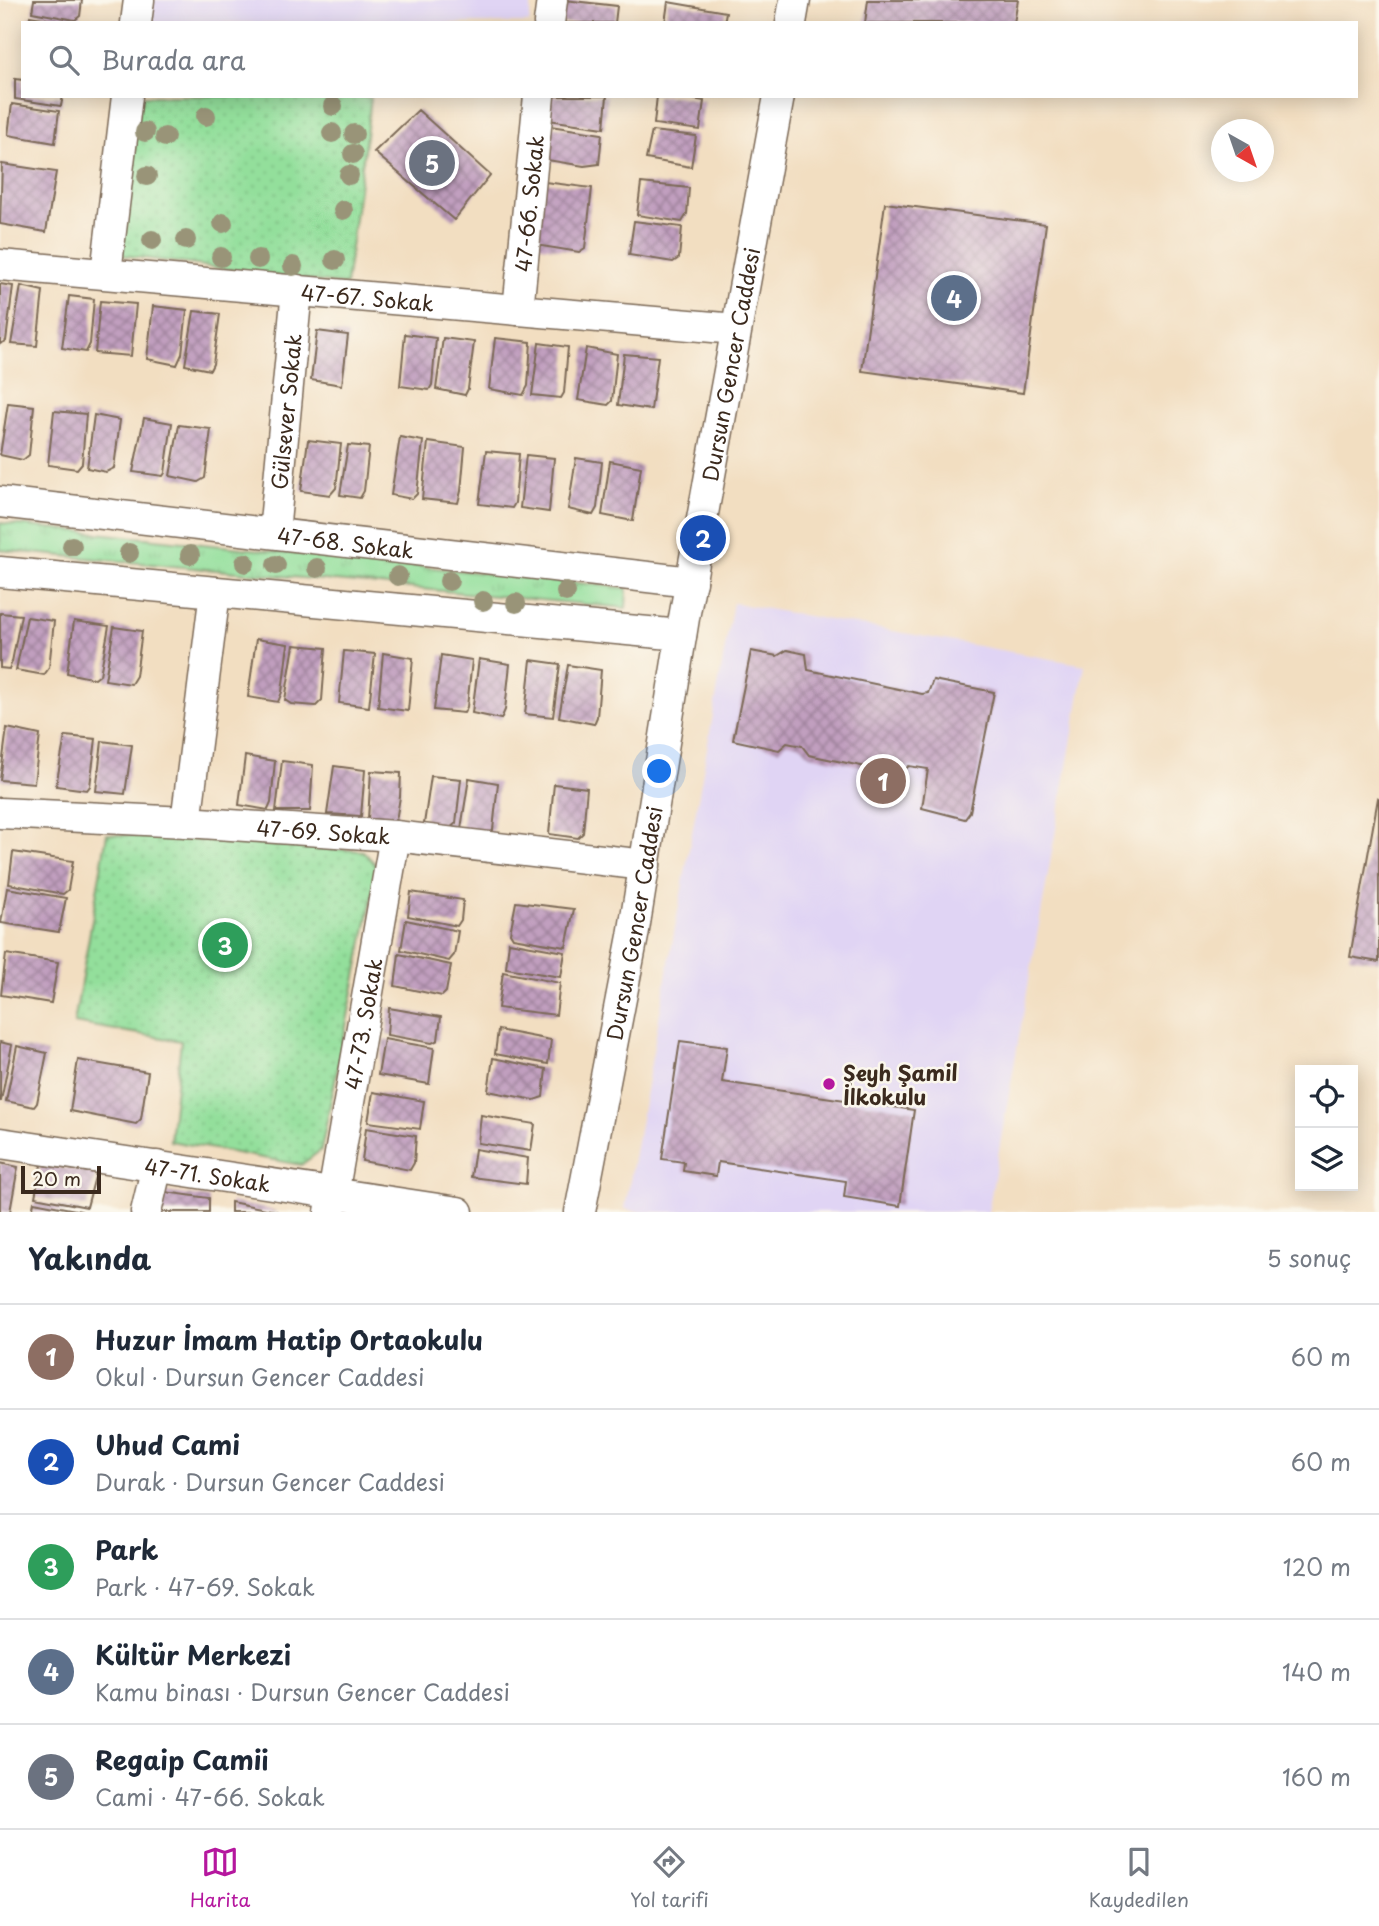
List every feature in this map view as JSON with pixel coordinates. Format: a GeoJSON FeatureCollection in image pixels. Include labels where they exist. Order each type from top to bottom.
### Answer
{"type":"FeatureCollection","features":[{"type":"Feature","properties":{"kind":"street"},"geometry":{"type":"LineString","coordinates":[[136,21],[139,0]]}},
{"type":"Feature","properties":{"kind":"street"},"geometry":{"type":"LineString","coordinates":[[548,21],[552,0]]}},
{"type":"Feature","properties":{"kind":"street"},"geometry":{"type":"LineString","coordinates":[[791,21],[795,0]]}},
{"type":"Feature","properties":{"kind":"street"},"geometry":{"type":"LineString","coordinates":[[106,273],[127,98]]}},
{"type":"Feature","properties":{"kind":"street","name":"47-66. Sokak"},"geometry":{"type":"LineString","coordinates":[[518,310],[539,98]]}},
{"type":"Feature","properties":{"kind":"street","name":"Dursun Gencer Caddesi"},"geometry":{"type":"LineString","coordinates":[[580,1212],[645,865],[681,635],[779,98]]}},
{"type":"Feature","properties":{"kind":"street","name":"47-67. Sokak"},"geometry":{"type":"LineString","coordinates":[[0,265],[736,330]]}},
{"type":"Feature","properties":{"kind":"street","name":"Gülsever Sokak"},"geometry":{"type":"LineString","coordinates":[[274,533],[297,290]]}},
{"type":"Feature","properties":{"kind":"street","name":"47-68. Sokak"},"geometry":{"type":"LineString","coordinates":[[0,502],[691,582]]}},
{"type":"Feature","properties":{"kind":"street"},"geometry":{"type":"LineString","coordinates":[[0,572],[681,635]]}},
{"type":"Feature","properties":{"kind":"street"},"geometry":{"type":"LineString","coordinates":[[186,821],[215,592]]}},
{"type":"Feature","properties":{"kind":"street","name":"47-69. Sokak"},"geometry":{"type":"LineString","coordinates":[[0,813],[186,821],[395,836],[645,865]]}},
{"type":"Feature","properties":{"kind":"street","name":"47-73. Sokak"},"geometry":{"type":"LineString","coordinates":[[332,1202],[395,836]]}},
{"type":"Feature","properties":{"kind":"street","name":"47-71. Sokak"},"geometry":{"type":"LineString","coordinates":[[0,1143],[157,1166],[332,1202],[458,1212]]}},
{"type":"Feature","properties":{"kind":"street"},"geometry":{"type":"LineString","coordinates":[[146,1212],[157,1166]]}},
{"type":"Feature","properties":{"kind":"shaded area"},"geometry":{"type":"Polygon","coordinates":[[[148,0],[532,0],[529,21],[144,21],[148,0]]]}},
{"type":"Feature","properties":{"kind":"shaded area"},"geometry":{"type":"Polygon","coordinates":[[[733,603],[1085,665],[988,1212],[642,1212],[625,1209],[733,603]]]}},
{"type":"Feature","properties":{"kind":"green space"},"geometry":{"type":"Polygon","coordinates":[[[141,98],[371,98],[346,285],[121,255],[141,98]]]}},
{"type":"Feature","properties":{"kind":"green space"},"geometry":{"type":"Polygon","coordinates":[[[0,523],[627,588],[626,608],[0,550],[0,523]]]}},
{"type":"Feature","properties":{"kind":"green space"},"geometry":{"type":"Polygon","coordinates":[[[107,834],[363,851],[378,867],[321,1150],[301,1165],[170,1141],[181,1041],[74,1023],[107,834]]]}},
{"type":"Feature","properties":{"kind":"building"},"geometry":{"type":"Polygon","coordinates":[[[34,0],[82,0],[80,16],[75,20],[32,12],[34,0]]]}},
{"type":"Feature","properties":{"kind":"building"},"geometry":{"type":"Polygon","coordinates":[[[564,0],[617,6],[615,21],[561,21],[564,0]]]}},
{"type":"Feature","properties":{"kind":"building"},"geometry":{"type":"Polygon","coordinates":[[[868,0],[1018,0],[1014,21],[865,21],[868,0]]]}},
{"type":"Feature","properties":{"kind":"building"},"geometry":{"type":"Polygon","coordinates":[[[668,2],[726,12],[724,21],[665,21],[668,2]]]}},
{"type":"Feature","properties":{"kind":"building"},"geometry":{"type":"Polygon","coordinates":[[[30,16],[59,21],[29,21],[30,16]]]}},
{"type":"Feature","properties":{"kind":"building"},"geometry":{"type":"Polygon","coordinates":[[[15,79],[21,80],[21,98],[63,98],[61,106],[15,99],[15,79]]]}},
{"type":"Feature","properties":{"kind":"building"},"geometry":{"type":"Polygon","coordinates":[[[549,98],[607,98],[604,128],[548,120],[549,98]]]}},
{"type":"Feature","properties":{"kind":"building"},"geometry":{"type":"Polygon","coordinates":[[[657,98],[704,101],[700,130],[654,124],[657,98]]]}},
{"type":"Feature","properties":{"kind":"building"},"geometry":{"type":"Polygon","coordinates":[[[12,104],[59,111],[55,143],[8,135],[12,104]]]}},
{"type":"Feature","properties":{"kind":"building"},"geometry":{"type":"Polygon","coordinates":[[[418,110],[490,175],[454,220],[374,152],[418,110]]]}},
{"type":"Feature","properties":{"kind":"building"},"geometry":{"type":"Polygon","coordinates":[[[544,125],[602,134],[599,164],[584,166],[541,159],[544,125]]]}},
{"type":"Feature","properties":{"kind":"building"},"geometry":{"type":"Polygon","coordinates":[[[652,131],[696,136],[691,167],[646,159],[652,131]]]}},
{"type":"Feature","properties":{"kind":"building"},"geometry":{"type":"Polygon","coordinates":[[[2,164],[56,172],[46,232],[0,224],[2,164]]]}},
{"type":"Feature","properties":{"kind":"building"},"geometry":{"type":"Polygon","coordinates":[[[537,181],[592,188],[585,248],[579,252],[529,244],[537,181]]]}},
{"type":"Feature","properties":{"kind":"building"},"geometry":{"type":"Polygon","coordinates":[[[641,183],[689,188],[687,214],[682,222],[637,215],[641,183]]]}},
{"type":"Feature","properties":{"kind":"building"},"geometry":{"type":"Polygon","coordinates":[[[885,203],[1046,224],[1023,393],[862,371],[885,203]]]}},
{"type":"Feature","properties":{"kind":"building"},"geometry":{"type":"Polygon","coordinates":[[[634,221],[682,227],[679,258],[673,262],[629,255],[634,221]]]}},
{"type":"Feature","properties":{"kind":"building"},"geometry":{"type":"Polygon","coordinates":[[[0,284],[13,286],[6,341],[0,344],[0,284]]]}},
{"type":"Feature","properties":{"kind":"building"},"geometry":{"type":"Polygon","coordinates":[[[21,286],[43,291],[37,346],[11,344],[21,286]]]}},
{"type":"Feature","properties":{"kind":"building"},"geometry":{"type":"Polygon","coordinates":[[[69,296],[94,299],[90,344],[86,352],[62,348],[69,296]]]}},
{"type":"Feature","properties":{"kind":"building"},"geometry":{"type":"Polygon","coordinates":[[[100,301],[136,304],[131,356],[95,353],[100,301]]]}},
{"type":"Feature","properties":{"kind":"building"},"geometry":{"type":"Polygon","coordinates":[[[153,306],[187,310],[182,354],[177,365],[147,359],[153,306]]]}},
{"type":"Feature","properties":{"kind":"building"},"geometry":{"type":"Polygon","coordinates":[[[194,311],[220,314],[210,370],[185,365],[194,311]]]}},
{"type":"Feature","properties":{"kind":"building"},"geometry":{"type":"Polygon","coordinates":[[[317,331],[348,335],[342,385],[311,380],[317,331]]]}},
{"type":"Feature","properties":{"kind":"building"},"geometry":{"type":"Polygon","coordinates":[[[405,334],[436,338],[432,385],[429,390],[400,386],[405,334]]]}},
{"type":"Feature","properties":{"kind":"building"},"geometry":{"type":"Polygon","coordinates":[[[443,338],[474,342],[465,395],[436,389],[443,338]]]}},
{"type":"Feature","properties":{"kind":"building"},"geometry":{"type":"Polygon","coordinates":[[[495,338],[531,342],[528,386],[523,395],[489,389],[495,338]]]}},
{"type":"Feature","properties":{"kind":"building"},"geometry":{"type":"Polygon","coordinates":[[[539,343],[568,347],[564,393],[561,398],[532,395],[539,343]]]}},
{"type":"Feature","properties":{"kind":"building"},"geometry":{"type":"Polygon","coordinates":[[[586,348],[617,354],[612,401],[608,405],[578,400],[586,348]]]}},
{"type":"Feature","properties":{"kind":"building"},"geometry":{"type":"Polygon","coordinates":[[[624,354],[658,357],[651,410],[618,405],[624,354]]]}},
{"type":"Feature","properties":{"kind":"building"},"geometry":{"type":"Polygon","coordinates":[[[8,403],[34,406],[29,455],[23,460],[0,455],[8,403]]]}},
{"type":"Feature","properties":{"kind":"building"},"geometry":{"type":"Polygon","coordinates":[[[54,411],[86,414],[82,463],[77,469],[48,465],[54,411]]]}},
{"type":"Feature","properties":{"kind":"building"},"geometry":{"type":"Polygon","coordinates":[[[94,415],[120,420],[114,468],[106,472],[87,468],[94,415]]]}},
{"type":"Feature","properties":{"kind":"building"},"geometry":{"type":"Polygon","coordinates":[[[144,418],[172,423],[163,476],[133,472],[144,418]]]}},
{"type":"Feature","properties":{"kind":"building"},"geometry":{"type":"Polygon","coordinates":[[[179,425],[211,429],[205,478],[198,482],[170,476],[179,425]]]}},
{"type":"Feature","properties":{"kind":"building"},"geometry":{"type":"Polygon","coordinates":[[[400,437],[423,441],[417,494],[412,499],[391,495],[400,437]]]}},
{"type":"Feature","properties":{"kind":"building"},"geometry":{"type":"Polygon","coordinates":[[[308,440],[341,444],[336,488],[330,495],[301,491],[308,440]]]}},
{"type":"Feature","properties":{"kind":"building"},"geometry":{"type":"Polygon","coordinates":[[[428,442],[465,447],[458,503],[422,499],[428,442]]]}},
{"type":"Feature","properties":{"kind":"building"},"geometry":{"type":"Polygon","coordinates":[[[348,445],[369,447],[364,491],[360,498],[340,495],[348,445]]]}},
{"type":"Feature","properties":{"kind":"building"},"geometry":{"type":"Polygon","coordinates":[[[486,451],[519,454],[515,503],[512,508],[479,504],[486,451]]]}},
{"type":"Feature","properties":{"kind":"building"},"geometry":{"type":"Polygon","coordinates":[[[526,455],[554,458],[549,512],[520,508],[526,455]]]}},
{"type":"Feature","properties":{"kind":"building"},"geometry":{"type":"Polygon","coordinates":[[[576,458],[602,462],[597,508],[593,515],[568,509],[576,458]]]}},
{"type":"Feature","properties":{"kind":"building"},"geometry":{"type":"Polygon","coordinates":[[[610,461],[641,467],[633,521],[602,515],[610,461]]]}},
{"type":"Feature","properties":{"kind":"building"},"geometry":{"type":"Polygon","coordinates":[[[0,613],[21,615],[9,669],[0,668],[0,613]]]}},
{"type":"Feature","properties":{"kind":"building"},"geometry":{"type":"Polygon","coordinates":[[[27,617],[54,621],[49,668],[44,675],[16,670],[27,617]]]}},
{"type":"Feature","properties":{"kind":"building"},"geometry":{"type":"Polygon","coordinates":[[[74,621],[109,626],[100,675],[95,679],[67,673],[74,621]]]}},
{"type":"Feature","properties":{"kind":"building"},"geometry":{"type":"Polygon","coordinates":[[[114,627],[142,631],[136,676],[131,684],[105,680],[114,627]]]}},
{"type":"Feature","properties":{"kind":"building"},"geometry":{"type":"Polygon","coordinates":[[[256,639],[288,644],[282,692],[278,702],[248,697],[256,639]]]}},
{"type":"Feature","properties":{"kind":"building"},"geometry":{"type":"Polygon","coordinates":[[[294,645],[326,648],[322,700],[316,706],[291,704],[285,700],[294,645]]]}},
{"type":"Feature","properties":{"kind":"building"},"geometry":{"type":"Polygon","coordinates":[[[787,650],[806,654],[808,670],[922,694],[928,693],[933,680],[994,692],[970,812],[965,819],[922,808],[928,769],[909,766],[899,774],[809,755],[802,746],[787,743],[779,750],[733,740],[751,651],[777,656],[787,650]]]}},
{"type":"Feature","properties":{"kind":"building"},"geometry":{"type":"Polygon","coordinates":[[[344,651],[375,654],[369,707],[339,703],[344,651]]]}},
{"type":"Feature","properties":{"kind":"building"},"geometry":{"type":"Polygon","coordinates":[[[383,653],[413,658],[408,711],[378,707],[383,653]]]}},
{"type":"Feature","properties":{"kind":"building"},"geometry":{"type":"Polygon","coordinates":[[[441,655],[472,660],[464,713],[434,710],[441,655]]]}},
{"type":"Feature","properties":{"kind":"building"},"geometry":{"type":"Polygon","coordinates":[[[479,659],[510,664],[505,710],[501,719],[472,713],[479,659]]]}},
{"type":"Feature","properties":{"kind":"building"},"geometry":{"type":"Polygon","coordinates":[[[531,660],[560,664],[553,717],[525,714],[531,660]]]}},
{"type":"Feature","properties":{"kind":"building"},"geometry":{"type":"Polygon","coordinates":[[[568,665],[601,670],[594,724],[559,717],[568,665]]]}},
{"type":"Feature","properties":{"kind":"building"},"geometry":{"type":"Polygon","coordinates":[[[7,728],[40,735],[34,783],[0,780],[7,728]]]}},
{"type":"Feature","properties":{"kind":"building"},"geometry":{"type":"Polygon","coordinates":[[[65,736],[96,739],[90,786],[87,790],[56,786],[65,736]]]}},
{"type":"Feature","properties":{"kind":"building"},"geometry":{"type":"Polygon","coordinates":[[[102,741],[132,745],[125,794],[96,791],[102,741]]]}},
{"type":"Feature","properties":{"kind":"building"},"geometry":{"type":"Polygon","coordinates":[[[245,756],[275,761],[268,810],[239,805],[245,756]]]}},
{"type":"Feature","properties":{"kind":"building"},"geometry":{"type":"Polygon","coordinates":[[[282,761],[313,765],[310,811],[276,811],[282,761]]]}},
{"type":"Feature","properties":{"kind":"building"},"geometry":{"type":"Polygon","coordinates":[[[334,766],[365,770],[361,816],[327,814],[334,766]]]}},
{"type":"Feature","properties":{"kind":"building"},"geometry":{"type":"Polygon","coordinates":[[[371,771],[401,773],[396,821],[368,819],[371,771]]]}},
{"type":"Feature","properties":{"kind":"building"},"geometry":{"type":"Polygon","coordinates":[[[431,776],[461,779],[456,823],[449,829],[424,824],[431,776]]]}},
{"type":"Feature","properties":{"kind":"building"},"geometry":{"type":"Polygon","coordinates":[[[469,778],[498,783],[493,830],[490,834],[461,829],[469,778]]]}},
{"type":"Feature","properties":{"kind":"building"},"geometry":{"type":"Polygon","coordinates":[[[554,784],[587,788],[583,833],[578,838],[549,834],[554,784]]]}},
{"type":"Feature","properties":{"kind":"building"},"geometry":{"type":"Polygon","coordinates":[[[1379,799],[1379,962],[1350,957],[1379,799]]]}},
{"type":"Feature","properties":{"kind":"building"},"geometry":{"type":"Polygon","coordinates":[[[13,852],[73,861],[68,890],[63,894],[9,884],[13,852]]]}},
{"type":"Feature","properties":{"kind":"building"},"geometry":{"type":"Polygon","coordinates":[[[7,888],[66,898],[59,932],[1,923],[7,888]]]}},
{"type":"Feature","properties":{"kind":"building"},"geometry":{"type":"Polygon","coordinates":[[[411,892],[463,900],[461,920],[457,926],[408,916],[411,892]]]}},
{"type":"Feature","properties":{"kind":"building"},"geometry":{"type":"Polygon","coordinates":[[[516,902],[574,909],[566,947],[513,938],[510,933],[516,902]]]}},
{"type":"Feature","properties":{"kind":"building"},"geometry":{"type":"Polygon","coordinates":[[[406,920],[458,931],[454,955],[449,961],[401,950],[406,920]]]}},
{"type":"Feature","properties":{"kind":"building"},"geometry":{"type":"Polygon","coordinates":[[[509,942],[565,952],[561,977],[506,968],[509,942]]]}},
{"type":"Feature","properties":{"kind":"building"},"geometry":{"type":"Polygon","coordinates":[[[6,954],[58,962],[51,1003],[1,995],[6,954]]]}},
{"type":"Feature","properties":{"kind":"building"},"geometry":{"type":"Polygon","coordinates":[[[399,954],[451,965],[446,992],[442,996],[395,986],[399,954]]]}},
{"type":"Feature","properties":{"kind":"building"},"geometry":{"type":"Polygon","coordinates":[[[503,972],[560,983],[556,1015],[498,1008],[503,972]]]}},
{"type":"Feature","properties":{"kind":"building"},"geometry":{"type":"Polygon","coordinates":[[[389,1008],[441,1017],[438,1040],[432,1043],[387,1035],[389,1008]]]}},
{"type":"Feature","properties":{"kind":"building"},"geometry":{"type":"Polygon","coordinates":[[[498,1030],[551,1040],[548,1064],[495,1054],[498,1030]]]}},
{"type":"Feature","properties":{"kind":"building"},"geometry":{"type":"Polygon","coordinates":[[[384,1039],[434,1048],[429,1084],[378,1075],[384,1039]]]}},
{"type":"Feature","properties":{"kind":"building"},"geometry":{"type":"Polygon","coordinates":[[[680,1041],[727,1047],[722,1082],[914,1110],[900,1206],[844,1197],[846,1181],[718,1162],[716,1176],[683,1171],[684,1162],[662,1159],[680,1041]]]}},
{"type":"Feature","properties":{"kind":"building"},"geometry":{"type":"Polygon","coordinates":[[[0,1042],[12,1045],[1,1101],[0,1101],[0,1042]]]}},
{"type":"Feature","properties":{"kind":"building"},"geometry":{"type":"Polygon","coordinates":[[[17,1046],[47,1053],[34,1107],[6,1101],[17,1046]]]}},
{"type":"Feature","properties":{"kind":"building"},"geometry":{"type":"Polygon","coordinates":[[[493,1058],[546,1069],[543,1097],[534,1100],[488,1091],[493,1058]]]}},
{"type":"Feature","properties":{"kind":"building"},"geometry":{"type":"Polygon","coordinates":[[[78,1060],[148,1072],[141,1119],[136,1124],[70,1111],[78,1060]]]}},
{"type":"Feature","properties":{"kind":"building"},"geometry":{"type":"Polygon","coordinates":[[[373,1092],[424,1101],[420,1129],[368,1122],[373,1092]]]}},
{"type":"Feature","properties":{"kind":"building"},"geometry":{"type":"Polygon","coordinates":[[[481,1115],[535,1124],[531,1151],[478,1143],[481,1115]]]}},
{"type":"Feature","properties":{"kind":"building"},"geometry":{"type":"Polygon","coordinates":[[[366,1128],[416,1136],[414,1163],[410,1170],[362,1161],[366,1128]]]}},
{"type":"Feature","properties":{"kind":"building"},"geometry":{"type":"Polygon","coordinates":[[[475,1149],[528,1158],[526,1184],[471,1177],[475,1149]]]}},
{"type":"Feature","properties":{"kind":"building"},"geometry":{"type":"Polygon","coordinates":[[[0,1163],[18,1167],[10,1212],[0,1212],[0,1163]]]}},
{"type":"Feature","properties":{"kind":"building"},"geometry":{"type":"Polygon","coordinates":[[[41,1165],[96,1173],[87,1207],[35,1197],[41,1165]]]}},
{"type":"Feature","properties":{"kind":"building"},"geometry":{"type":"Polygon","coordinates":[[[158,1191],[209,1198],[209,1212],[157,1212],[158,1191]]]}},
{"type":"Feature","properties":{"kind":"building"},"geometry":{"type":"Polygon","coordinates":[[[34,1202],[81,1211],[81,1212],[32,1212],[34,1202]]]}},
{"type":"Feature","properties":{"kind":"building"},"geometry":{"type":"Polygon","coordinates":[[[231,1202],[276,1211],[276,1212],[231,1212],[231,1202]]]}},
{"type":"Feature","properties":{"kind":"place","name":"Regaip Camii"},"geometry":{"type":"Point","coordinates":[432,163]}},
{"type":"Feature","properties":{"kind":"place","name":"Kültür Merkezi"},"geometry":{"type":"Point","coordinates":[954,298]}},
{"type":"Feature","properties":{"kind":"place","name":"Uhud Cami"},"geometry":{"type":"Point","coordinates":[703,538]}},
{"type":"Feature","properties":{"kind":"place","name":"Huzur İmam Hatip Ortaokulu"},"geometry":{"type":"Point","coordinates":[883,781]}},
{"type":"Feature","properties":{"kind":"place","name":"Park"},"geometry":{"type":"Point","coordinates":[225,945]}},
{"type":"Feature","properties":{"kind":"place","name":"Şeyh Şamil İlkokulu"},"geometry":{"type":"Point","coordinates":[829,1084]}}]}
